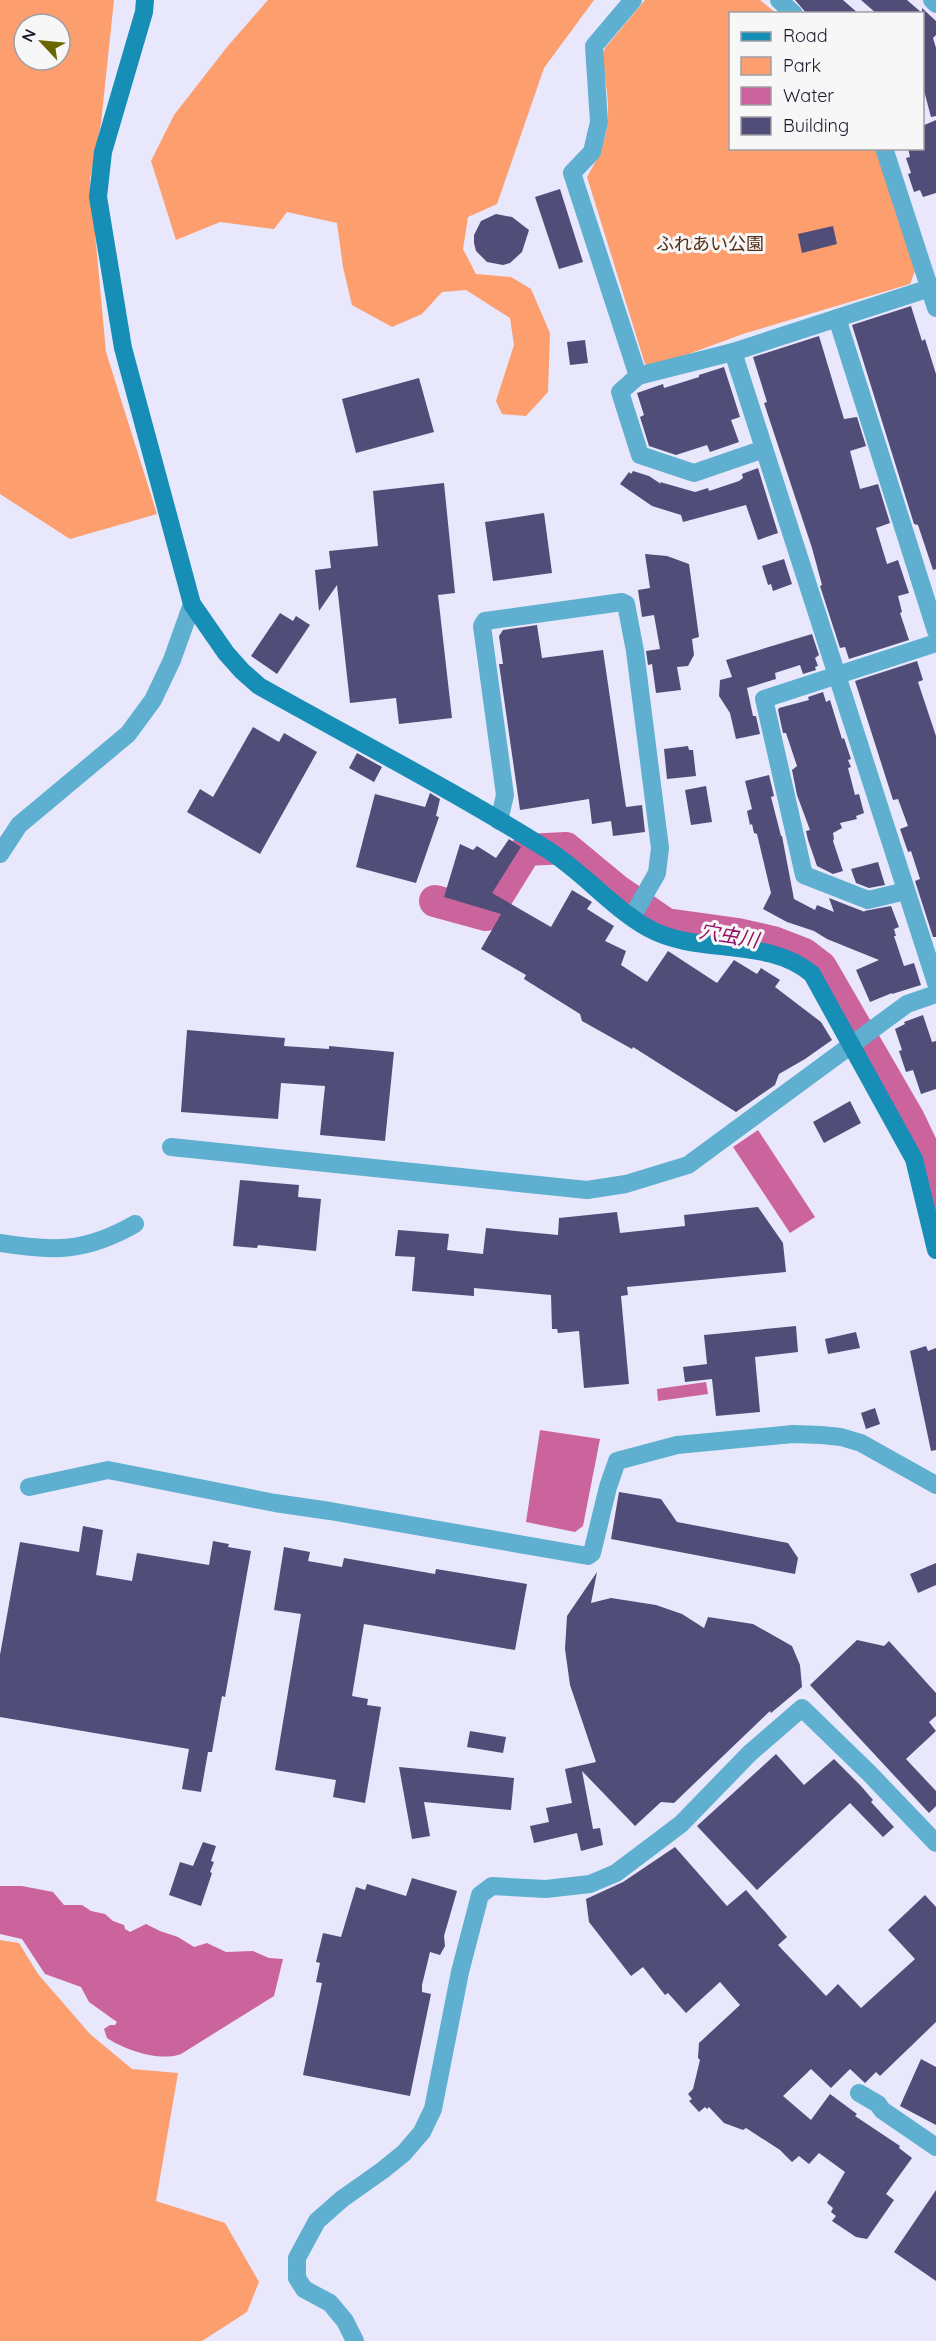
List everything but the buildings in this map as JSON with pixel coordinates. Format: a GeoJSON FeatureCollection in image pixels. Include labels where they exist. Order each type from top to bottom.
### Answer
{"type":"FeatureCollection","features":[{"type":"Feature","properties":{"kind":"street"},"geometry":{"type":"LineString","coordinates":[[145,0],[144,12],[103,152],[98,196],[123,348],[192,604],[226,653],[259,686],[550,851],[650,929],[690,941],[766,953],[799,963],[812,975],[914,1159],[936,1250]]}},
{"type":"Feature","properties":{"kind":"street"},"geometry":{"type":"LineString","coordinates":[[633,0],[594,46],[599,122],[592,152],[572,173],[638,376]]}},
{"type":"Feature","properties":{"kind":"street"},"geometry":{"type":"LineString","coordinates":[[778,0],[792,12]]}},
{"type":"Feature","properties":{"kind":"street"},"geometry":{"type":"LineString","coordinates":[[932,0],[936,4]]}},
{"type":"Feature","properties":{"kind":"street"},"geometry":{"type":"LineString","coordinates":[[885,150],[933,287],[936,309]]}},
{"type":"Feature","properties":{"kind":"street"},"geometry":{"type":"LineString","coordinates":[[764,449],[694,473],[640,455],[621,392],[638,376],[733,352],[933,287]]}},
{"type":"Feature","properties":{"kind":"street"},"geometry":{"type":"LineString","coordinates":[[837,318],[936,631]]}},
{"type":"Feature","properties":{"kind":"street"},"geometry":{"type":"LineString","coordinates":[[733,352],[936,983]]}},
{"type":"Feature","properties":{"kind":"street"},"geometry":{"type":"LineString","coordinates":[[499,821],[505,795],[482,626],[485,621],[622,602],[626,604],[635,651],[660,849],[657,873],[632,917]]}},
{"type":"Feature","properties":{"kind":"street"},"geometry":{"type":"LineString","coordinates":[[0,854],[19,825],[128,734],[158,690],[172,660],[192,604]]}},
{"type":"Feature","properties":{"kind":"street"},"geometry":{"type":"LineString","coordinates":[[906,891],[868,900],[804,875],[764,699],[936,643]]}},
{"type":"Feature","properties":{"kind":"street"},"geometry":{"type":"LineString","coordinates":[[171,1147],[587,1190],[626,1184],[688,1165],[907,1004],[936,994]]}},
{"type":"Feature","properties":{"kind":"street"},"geometry":{"type":"LineString","coordinates":[[0,1243],[29,1248],[71,1249],[113,1237],[135,1224]]}},
{"type":"Feature","properties":{"kind":"street"},"geometry":{"type":"LineString","coordinates":[[29,1487],[108,1470],[274,1503],[588,1556],[592,1553],[616,1461],[677,1445],[793,1434],[841,1437],[861,1443],[936,1485]]}},
{"type":"Feature","properties":{"kind":"street"},"geometry":{"type":"LineString","coordinates":[[355,2341],[345,2321],[330,2303],[304,2289],[297,2278],[297,2258],[317,2221],[342,2199],[404,2153],[422,2132],[433,2109],[460,1972],[480,1896],[492,1886],[546,1889],[590,1884],[616,1873],[681,1824],[750,1753],[802,1708],[870,1774],[936,1844]]}},
{"type":"Feature","properties":{"kind":"street"},"geometry":{"type":"LineString","coordinates":[[859,2093],[878,2104],[882,2110],[936,2147]]}},
{"type":"Feature","properties":{"kind":"green space"},"geometry":{"type":"Polygon","coordinates":[[[0,0],[114,0],[101,123],[90,179],[106,352],[157,514],[70,539],[0,494],[0,0]]]}},
{"type":"Feature","properties":{"kind":"green space"},"geometry":{"type":"Polygon","coordinates":[[[268,0],[594,0],[544,68],[497,204],[468,217],[463,249],[476,274],[511,277],[531,289],[550,333],[548,392],[526,416],[502,414],[496,401],[514,345],[510,318],[466,290],[442,292],[422,314],[392,327],[352,305],[343,267],[337,223],[287,212],[274,229],[220,222],[176,240],[151,161],[174,115],[227,47],[268,0]]]}},
{"type":"Feature","properties":{"kind":"green space","name":"ふれあい公園"},"geometry":{"type":"Polygon","coordinates":[[[645,0],[760,0],[775,12],[729,12],[729,150],[876,150],[915,271],[910,284],[743,334],[653,367],[645,364],[587,177],[603,145],[608,118],[602,55],[605,48],[645,0]]]}},
{"type":"Feature","properties":{"kind":"green space"},"geometry":{"type":"Polygon","coordinates":[[[0,1940],[19,1943],[38,1974],[90,2034],[132,2069],[178,2073],[156,2201],[225,2223],[259,2282],[247,2312],[202,2341],[0,2341],[0,1940]]]}},
{"type":"Feature","properties":{"kind":"water"},"geometry":{"type":"Polygon","coordinates":[[[758,1130],[815,1217],[790,1233],[733,1147],[758,1130]]]}},
{"type":"Feature","properties":{"kind":"water"},"geometry":{"type":"Polygon","coordinates":[[[706,1382],[708,1394],[658,1401],[657,1389],[706,1382]]]}},
{"type":"Feature","properties":{"kind":"water"},"geometry":{"type":"Polygon","coordinates":[[[540,1430],[600,1439],[583,1526],[575,1532],[526,1522],[540,1430]]]}},
{"type":"Feature","properties":{"kind":"water"},"geometry":{"type":"Polygon","coordinates":[[[0,1886],[22,1886],[53,1892],[64,1905],[82,1905],[91,1911],[105,1914],[113,1921],[124,1925],[125,1929],[130,1932],[146,1924],[178,1937],[194,1947],[207,1943],[226,1952],[253,1951],[269,1958],[283,1959],[274,1996],[181,2054],[153,2056],[123,2047],[107,2038],[104,2029],[117,2022],[89,2002],[81,1987],[45,1974],[22,1939],[0,1934],[0,1886]]]}},
{"type":"Feature","properties":{"kind":"waterway","name":"穴虫川"},"geometry":{"type":"LineString","coordinates":[[435,901],[486,915],[526,850],[566,848],[618,891],[666,924],[738,934],[773,942],[804,954],[821,967],[909,1119],[927,1157],[936,1199]]}}]}
